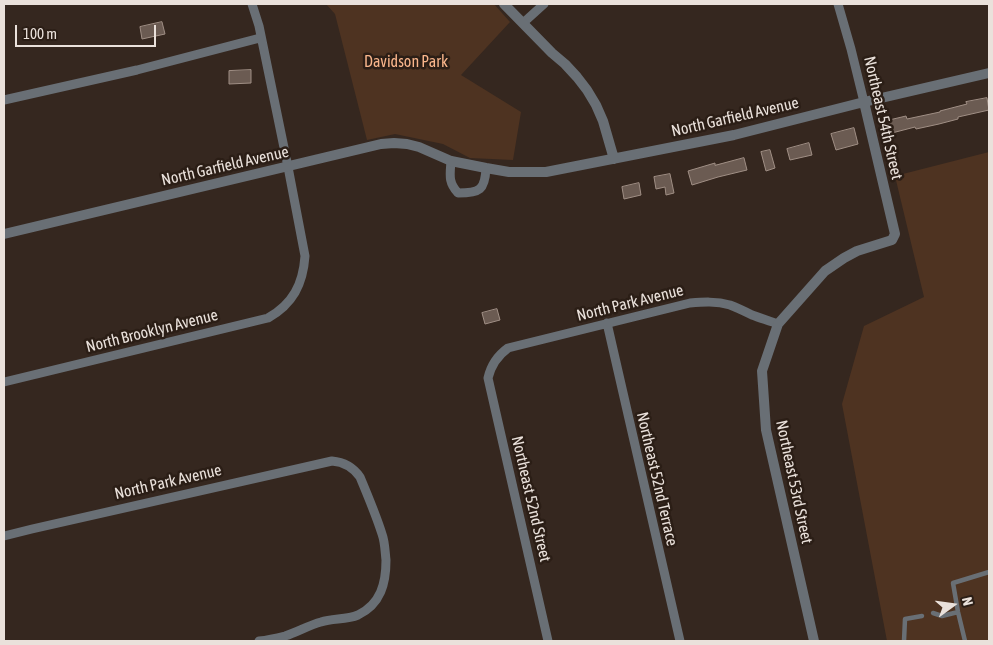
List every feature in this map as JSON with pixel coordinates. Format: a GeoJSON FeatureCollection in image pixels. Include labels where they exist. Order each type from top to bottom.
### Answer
{"type":"FeatureCollection","features":[{"type":"Feature","properties":{"kind":"street"},"geometry":{"type":"LineString","coordinates":[[252,4],[288,167]]}},
{"type":"Feature","properties":{"kind":"street"},"geometry":{"type":"LineString","coordinates":[[504,4],[571,70],[587,90],[603,121],[614,159]]}},
{"type":"Feature","properties":{"kind":"street"},"geometry":{"type":"LineString","coordinates":[[523,23],[544,4]]}},
{"type":"Feature","properties":{"kind":"street","name":"Northeast 54th Street"},"geometry":{"type":"LineString","coordinates":[[838,4],[851,49],[895,234],[892,240]]}},
{"type":"Feature","properties":{"kind":"street"},"geometry":{"type":"LineString","coordinates":[[4,100],[137,70],[260,38]]}},
{"type":"Feature","properties":{"kind":"street","name":"North Garfield Avenue"},"geometry":{"type":"LineString","coordinates":[[4,234],[381,144],[407,144],[419,147],[451,161],[509,172],[546,172],[734,135],[989,73]]}},
{"type":"Feature","properties":{"kind":"street"},"geometry":{"type":"LineString","coordinates":[[451,161],[449,179],[453,188],[458,193],[469,193],[480,189],[485,181],[486,168]]}},
{"type":"Feature","properties":{"kind":"street","name":"North Brooklyn Avenue"},"geometry":{"type":"LineString","coordinates":[[4,382],[268,318],[285,306],[300,283],[304,270],[305,256],[288,167]]}},
{"type":"Feature","properties":{"kind":"street","name":"Northeast 53rd Street"},"geometry":{"type":"LineString","coordinates":[[814,641],[766,430],[762,371],[778,324],[825,271],[857,251],[892,240]]}},
{"type":"Feature","properties":{"kind":"street","name":"North Park Avenue"},"geometry":{"type":"LineString","coordinates":[[493,364],[508,348],[690,303],[716,302],[729,305],[778,324]]}},
{"type":"Feature","properties":{"kind":"street","name":"Northeast 52nd Terrace"},"geometry":{"type":"LineString","coordinates":[[606,323],[680,641]]}},
{"type":"Feature","properties":{"kind":"street","name":"Northeast 52nd Street"},"geometry":{"type":"LineString","coordinates":[[493,364],[488,378],[548,641]]}},
{"type":"Feature","properties":{"kind":"street","name":"North Park Avenue"},"geometry":{"type":"LineString","coordinates":[[4,536],[332,461],[339,461],[351,467],[360,477],[383,535],[386,571],[384,586],[377,599],[369,608],[358,615],[345,619],[319,622],[286,636],[259,641]]}},
{"type":"Feature","properties":{"kind":"lane"},"geometry":{"type":"LineString","coordinates":[[965,641],[953,582],[989,572]]}},
{"type":"Feature","properties":{"kind":"lane"},"geometry":{"type":"LineString","coordinates":[[933,613],[942,616],[958,612]]}},
{"type":"Feature","properties":{"kind":"lane"},"geometry":{"type":"LineString","coordinates":[[904,641],[905,620],[922,616]]}},
{"type":"Feature","properties":{"kind":"green space","name":"Davidson Park"},"geometry":{"type":"Polygon","coordinates":[[[326,4],[494,4],[510,22],[461,75],[521,112],[513,160],[470,158],[443,144],[395,134],[367,140],[335,14],[326,4]]]}},
{"type":"Feature","properties":{"kind":"green space"},"geometry":{"type":"Polygon","coordinates":[[[989,152],[989,641],[887,641],[842,404],[864,326],[924,297],[895,176],[989,152]]]}},
{"type":"Feature","properties":{"kind":"building"},"geometry":{"type":"Polygon","coordinates":[[[162,22],[165,34],[142,39],[140,27],[162,22]]]}},
{"type":"Feature","properties":{"kind":"building"},"geometry":{"type":"Polygon","coordinates":[[[251,70],[251,83],[229,84],[229,71],[251,70]]]}},
{"type":"Feature","properties":{"kind":"building"},"geometry":{"type":"Polygon","coordinates":[[[987,98],[989,110],[958,117],[958,119],[939,124],[916,129],[915,127],[888,134],[885,121],[906,116],[907,119],[940,112],[967,104],[966,102],[987,98]]]}},
{"type":"Feature","properties":{"kind":"building"},"geometry":{"type":"Polygon","coordinates":[[[854,128],[858,144],[836,150],[831,134],[854,128]]]}},
{"type":"Feature","properties":{"kind":"building"},"geometry":{"type":"Polygon","coordinates":[[[809,143],[812,155],[790,160],[787,149],[809,143]]]}},
{"type":"Feature","properties":{"kind":"building"},"geometry":{"type":"Polygon","coordinates":[[[770,150],[775,168],[766,171],[761,152],[770,150]]]}},
{"type":"Feature","properties":{"kind":"building"},"geometry":{"type":"Polygon","coordinates":[[[744,158],[747,170],[692,185],[688,171],[715,163],[715,165],[744,158]]]}},
{"type":"Feature","properties":{"kind":"building"},"geometry":{"type":"Polygon","coordinates":[[[670,174],[674,193],[666,195],[665,187],[656,189],[654,177],[670,174]]]}},
{"type":"Feature","properties":{"kind":"building"},"geometry":{"type":"Polygon","coordinates":[[[639,183],[641,195],[624,199],[622,187],[639,183]]]}},
{"type":"Feature","properties":{"kind":"building"},"geometry":{"type":"Polygon","coordinates":[[[497,309],[500,320],[485,324],[482,313],[497,309]]]}}]}
